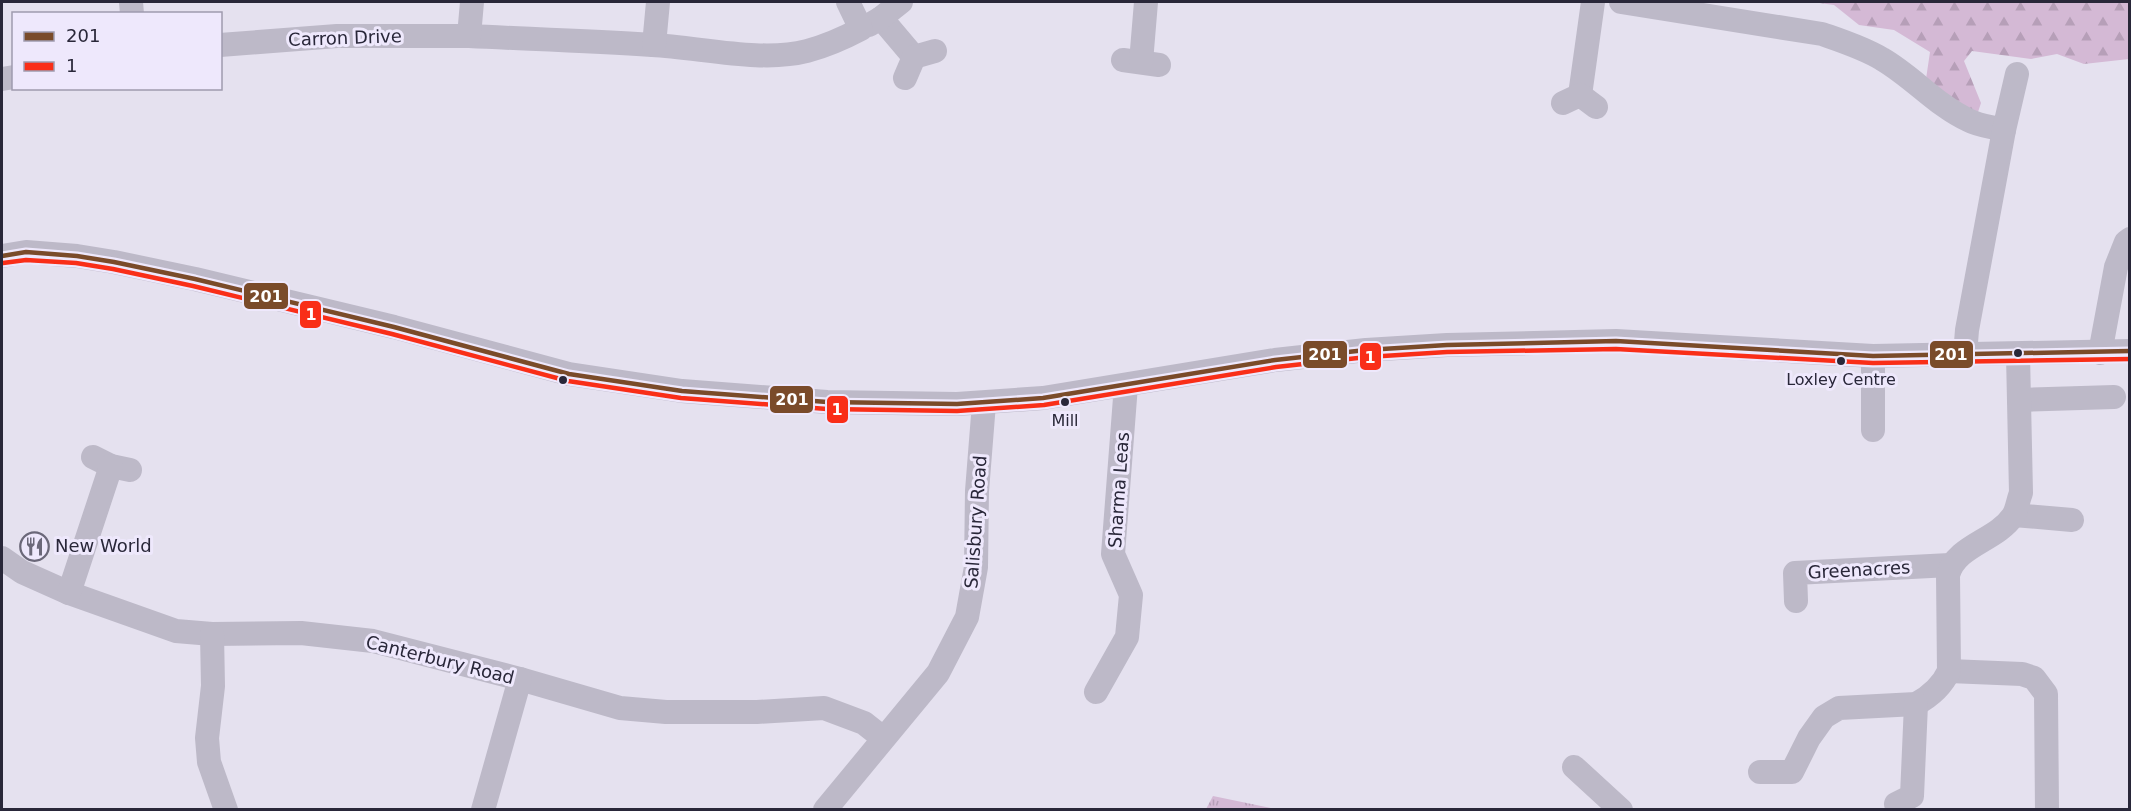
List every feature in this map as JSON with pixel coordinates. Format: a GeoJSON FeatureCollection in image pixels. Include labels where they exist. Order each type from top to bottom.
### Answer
{"type":"FeatureCollection","features":[{"type":"Feature","properties":{"kind":"street"},"geometry":{"type":"LineString","coordinates":[[469,36],[472,2]]}},
{"type":"Feature","properties":{"kind":"street"},"geometry":{"type":"LineString","coordinates":[[654,45],[658,2]]}},
{"type":"Feature","properties":{"kind":"street"},"geometry":{"type":"LineString","coordinates":[[848,2],[918,62]]}},
{"type":"Feature","properties":{"kind":"street","name":"Carron Drive"},"geometry":{"type":"LineString","coordinates":[[222,45],[337,36],[469,36],[654,45],[741,54],[775,55],[805,52],[834,42],[871,23],[901,2]]}},
{"type":"Feature","properties":{"kind":"street"},"geometry":{"type":"LineString","coordinates":[[1141,63],[1146,2]]}},
{"type":"Feature","properties":{"kind":"street"},"geometry":{"type":"LineString","coordinates":[[1580,102],[1593,2]]}},
{"type":"Feature","properties":{"kind":"street"},"geometry":{"type":"LineString","coordinates":[[1621,2],[1822,34],[1847,42],[1881,58],[1920,85],[1940,103],[1970,121],[2004,130]]}},
{"type":"Feature","properties":{"kind":"street"},"geometry":{"type":"LineString","coordinates":[[1965,356],[1967,330],[2004,130],[2017,74]]}},
{"type":"Feature","properties":{"kind":"street"},"geometry":{"type":"LineString","coordinates":[[2100,352],[2116,267],[2126,242],[2130,240]]}},
{"type":"Feature","properties":{"kind":"street"},"geometry":{"type":"LineString","coordinates":[[2,256],[26,252],[114,262],[195,279],[393,327],[568,374],[682,391],[827,402],[984,403],[1070,395],[1275,360],[1366,350],[1447,345],[1616,341],[1874,356],[2018,355],[2130,351]]}},
{"type":"Feature","properties":{"kind":"street"},"geometry":{"type":"LineString","coordinates":[[1760,772],[1791,772],[1809,738],[1824,717],[1839,708],[1916,704],[1944,682],[1949,671],[1948,575],[1950,565],[1958,557],[2003,527],[2014,515],[2021,493],[2018,355]]}},
{"type":"Feature","properties":{"kind":"street"},"geometry":{"type":"LineString","coordinates":[[1873,430],[1874,356]]}},
{"type":"Feature","properties":{"kind":"street","name":"Sharma Leas"},"geometry":{"type":"LineString","coordinates":[[1096,692],[1127,637],[1131,595],[1113,554],[1126,385]]}},
{"type":"Feature","properties":{"kind":"street"},"geometry":{"type":"LineString","coordinates":[[2019,400],[2114,397]]}},
{"type":"Feature","properties":{"kind":"street","name":"Salisbury Road"},"geometry":{"type":"LineString","coordinates":[[825,810],[938,673],[967,617],[976,567],[976,491],[984,403]]}},
{"type":"Feature","properties":{"kind":"street"},"geometry":{"type":"LineString","coordinates":[[69,592],[112,464]]}},
{"type":"Feature","properties":{"kind":"street"},"geometry":{"type":"LineString","coordinates":[[2014,515],[2072,520]]}},
{"type":"Feature","properties":{"kind":"street","name":"Canterbury Road"},"geometry":{"type":"LineString","coordinates":[[2,558],[22,572],[69,592],[176,631],[212,634],[301,633],[373,641],[520,679],[620,708],[677,712],[757,712],[824,708],[864,723],[883,738]]}},
{"type":"Feature","properties":{"kind":"street","name":"Greenacres"},"geometry":{"type":"LineString","coordinates":[[1796,601],[1795,573],[1950,565]]}},
{"type":"Feature","properties":{"kind":"street"},"geometry":{"type":"LineString","coordinates":[[212,634],[213,686],[207,738],[210,762],[226,810]]}},
{"type":"Feature","properties":{"kind":"street"},"geometry":{"type":"LineString","coordinates":[[1949,671],[2022,674],[2034,678],[2046,694],[2047,810]]}},
{"type":"Feature","properties":{"kind":"street"},"geometry":{"type":"LineString","coordinates":[[483,810],[520,679]]}},
{"type":"Feature","properties":{"kind":"street"},"geometry":{"type":"LineString","coordinates":[[1896,804],[1912,796],[1916,704]]}},
{"type":"Feature","properties":{"kind":"street"},"geometry":{"type":"LineString","coordinates":[[1574,767],[1621,810]]}},
{"type":"Feature","properties":{"kind":"green space"},"geometry":{"type":"Polygon","coordinates":[[[1812,2],[2129,2],[2129,59],[2084,64],[2057,54],[2031,59],[1972,51],[1964,61],[1981,103],[1978,112],[1962,112],[1926,79],[1930,52],[1894,30],[1859,25],[1834,5],[1812,2]]]}},
{"type":"Feature","properties":{"kind":"green space"},"geometry":{"type":"Polygon","coordinates":[[[1213,796],[1276,809],[1206,809],[1213,796]]]}},
{"type":"Feature","properties":{"kind":"transit line","name":"201"},"geometry":{"type":"LineString","coordinates":[[2,256],[26,252],[114,262],[394,327],[569,374],[682,391],[827,402],[957,404],[1043,398],[1275,360],[1366,350],[1447,345],[1616,341],[1873,356],[2130,351]]}},
{"type":"Feature","properties":{"kind":"transit line","name":"1"},"geometry":{"type":"LineString","coordinates":[[3,263],[26,260],[76,263],[113,269],[392,334],[568,381],[681,398],[827,409],[957,411],[1044,405],[1276,367],[1367,357],[1447,352],[1616,349],[1873,363],[2130,359]]}},
{"type":"Feature","properties":{"kind":"place","name":"Loxley Centre"},"geometry":{"type":"Point","coordinates":[1841,361]}},
{"type":"Feature","properties":{"kind":"place","name":"Mill"},"geometry":{"type":"Point","coordinates":[1065,402]}},
{"type":"Feature","properties":{"kind":"place","name":"New World"},"geometry":{"type":"Point","coordinates":[34,546]}}]}
